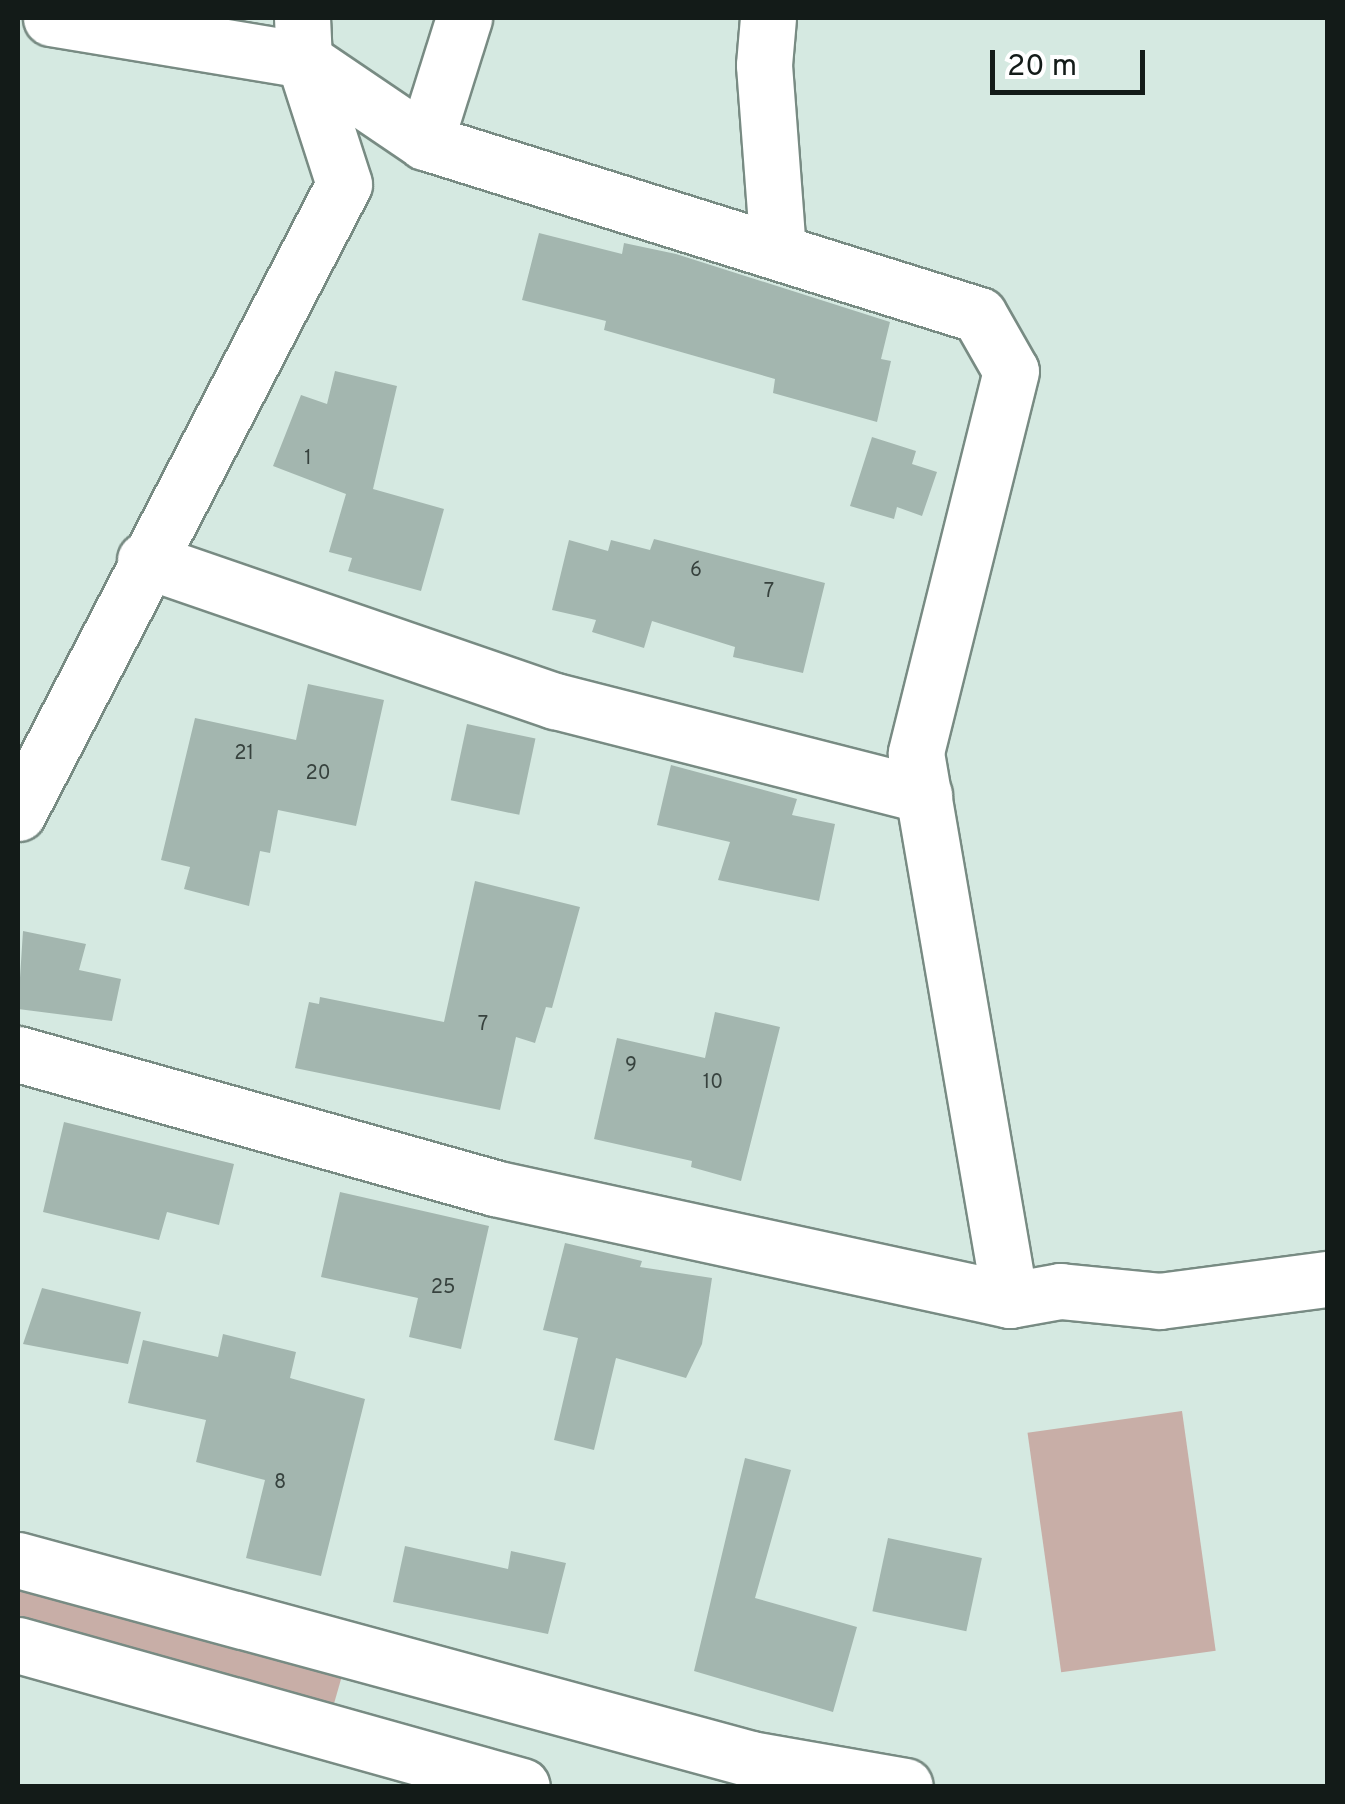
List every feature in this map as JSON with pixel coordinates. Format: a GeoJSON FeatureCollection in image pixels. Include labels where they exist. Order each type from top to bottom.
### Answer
{"type":"FeatureCollection","features":[{"type":"Feature","properties":{"kind":"street"},"geometry":{"type":"LineString","coordinates":[[51,18],[303,39],[425,142],[980,315],[1011,371],[916,753],[1010,1300]]}},
{"type":"Feature","properties":{"kind":"street"},"geometry":{"type":"LineString","coordinates":[[425,142],[464,18]]}},
{"type":"Feature","properties":{"kind":"street"},"geometry":{"type":"LineString","coordinates":[[768,18],[764,65],[778,250]]}},
{"type":"Feature","properties":{"kind":"street"},"geometry":{"type":"LineString","coordinates":[[18,813],[145,560],[344,184],[303,39]]}},
{"type":"Feature","properties":{"kind":"street"},"geometry":{"type":"LineString","coordinates":[[145,560],[555,701],[924,795]]}},
{"type":"Feature","properties":{"kind":"street"},"geometry":{"type":"LineString","coordinates":[[18,1054],[494,1188],[1010,1300],[1060,1291],[1160,1301],[1328,1279]]}},
{"type":"Feature","properties":{"kind":"street"},"geometry":{"type":"LineString","coordinates":[[18,1560],[751,1759],[904,1786]]}},
{"type":"Feature","properties":{"kind":"street"},"geometry":{"type":"LineString","coordinates":[[18,1645],[414,1773],[522,1786]]}},
{"type":"Feature","properties":{"kind":"street"},"geometry":{"type":"LineString","coordinates":[[414,1773],[437,1675]]}},
{"type":"Feature","properties":{"kind":"shaded area"},"geometry":{"type":"Polygon","coordinates":[[[1182,1411],[1216,1651],[1061,1672],[1028,1433],[1182,1411]]]}},
{"type":"Feature","properties":{"kind":"shaded area"},"geometry":{"type":"Polygon","coordinates":[[[18,1583],[342,1676],[330,1716],[18,1627],[18,1583]]]}},
{"type":"Feature","properties":{"kind":"building"},"geometry":{"type":"Polygon","coordinates":[[[539,233],[622,254],[624,243],[676,254],[890,322],[881,359],[891,361],[877,422],[773,393],[775,379],[604,330],[606,321],[522,300],[539,233]]]}},
{"type":"Feature","properties":{"kind":"building"},"geometry":{"type":"Polygon","coordinates":[[[335,371],[397,386],[373,489],[444,509],[421,591],[348,571],[352,558],[329,552],[346,494],[273,466],[301,395],[327,404],[335,371]]]}},
{"type":"Feature","properties":{"kind":"building"},"geometry":{"type":"Polygon","coordinates":[[[872,437],[916,451],[912,464],[937,472],[922,516],[897,507],[894,519],[850,506],[872,437]]]}},
{"type":"Feature","properties":{"kind":"building"},"geometry":{"type":"Polygon","coordinates":[[[654,539],[825,583],[803,673],[733,657],[735,647],[652,621],[644,648],[592,632],[596,620],[552,610],[569,540],[608,551],[611,540],[650,550],[654,539]]]}},
{"type":"Feature","properties":{"kind":"building"},"geometry":{"type":"Polygon","coordinates":[[[308,684],[384,700],[356,826],[278,810],[270,853],[260,851],[249,906],[184,889],[190,867],[161,860],[195,718],[296,740],[308,684]]]}},
{"type":"Feature","properties":{"kind":"building"},"geometry":{"type":"Polygon","coordinates":[[[467,724],[535,739],[519,815],[451,800],[467,724]]]}},
{"type":"Feature","properties":{"kind":"building"},"geometry":{"type":"Polygon","coordinates":[[[671,765],[797,799],[792,815],[835,824],[819,901],[718,880],[730,842],[657,825],[671,765]]]}},
{"type":"Feature","properties":{"kind":"building"},"geometry":{"type":"Polygon","coordinates":[[[475,881],[580,907],[552,1008],[546,1007],[535,1043],[516,1037],[500,1110],[295,1068],[309,1002],[319,1004],[320,997],[444,1022],[475,881]]]}},
{"type":"Feature","properties":{"kind":"building"},"geometry":{"type":"Polygon","coordinates":[[[23,931],[86,944],[79,970],[121,979],[112,1021],[18,1009],[23,931]]]}},
{"type":"Feature","properties":{"kind":"building"},"geometry":{"type":"Polygon","coordinates":[[[715,1012],[780,1027],[741,1181],[691,1167],[692,1161],[594,1139],[617,1038],[705,1058],[715,1012]]]}},
{"type":"Feature","properties":{"kind":"building"},"geometry":{"type":"Polygon","coordinates":[[[64,1122],[234,1164],[219,1225],[167,1212],[159,1240],[43,1212],[64,1122]]]}},
{"type":"Feature","properties":{"kind":"building"},"geometry":{"type":"Polygon","coordinates":[[[340,1192],[489,1226],[461,1349],[409,1337],[418,1298],[321,1277],[340,1192]]]}},
{"type":"Feature","properties":{"kind":"building"},"geometry":{"type":"Polygon","coordinates":[[[565,1243],[642,1261],[640,1267],[712,1278],[702,1344],[686,1378],[616,1358],[594,1450],[554,1440],[578,1338],[543,1330],[565,1243]]]}},
{"type":"Feature","properties":{"kind":"building"},"geometry":{"type":"Polygon","coordinates":[[[42,1288],[141,1312],[128,1364],[23,1344],[42,1288]]]}},
{"type":"Feature","properties":{"kind":"building"},"geometry":{"type":"Polygon","coordinates":[[[223,1334],[296,1352],[290,1378],[365,1399],[321,1576],[246,1558],[265,1480],[196,1462],[206,1420],[128,1403],[143,1340],[218,1357],[223,1334]]]}},
{"type":"Feature","properties":{"kind":"building"},"geometry":{"type":"Polygon","coordinates":[[[745,1458],[791,1470],[755,1598],[857,1627],[833,1712],[694,1671],[745,1458]]]}},
{"type":"Feature","properties":{"kind":"building"},"geometry":{"type":"Polygon","coordinates":[[[888,1538],[982,1558],[966,1631],[872,1611],[888,1538]]]}},
{"type":"Feature","properties":{"kind":"building"},"geometry":{"type":"Polygon","coordinates":[[[405,1546],[508,1569],[511,1551],[566,1563],[548,1634],[393,1602],[405,1546]]]}}]}
